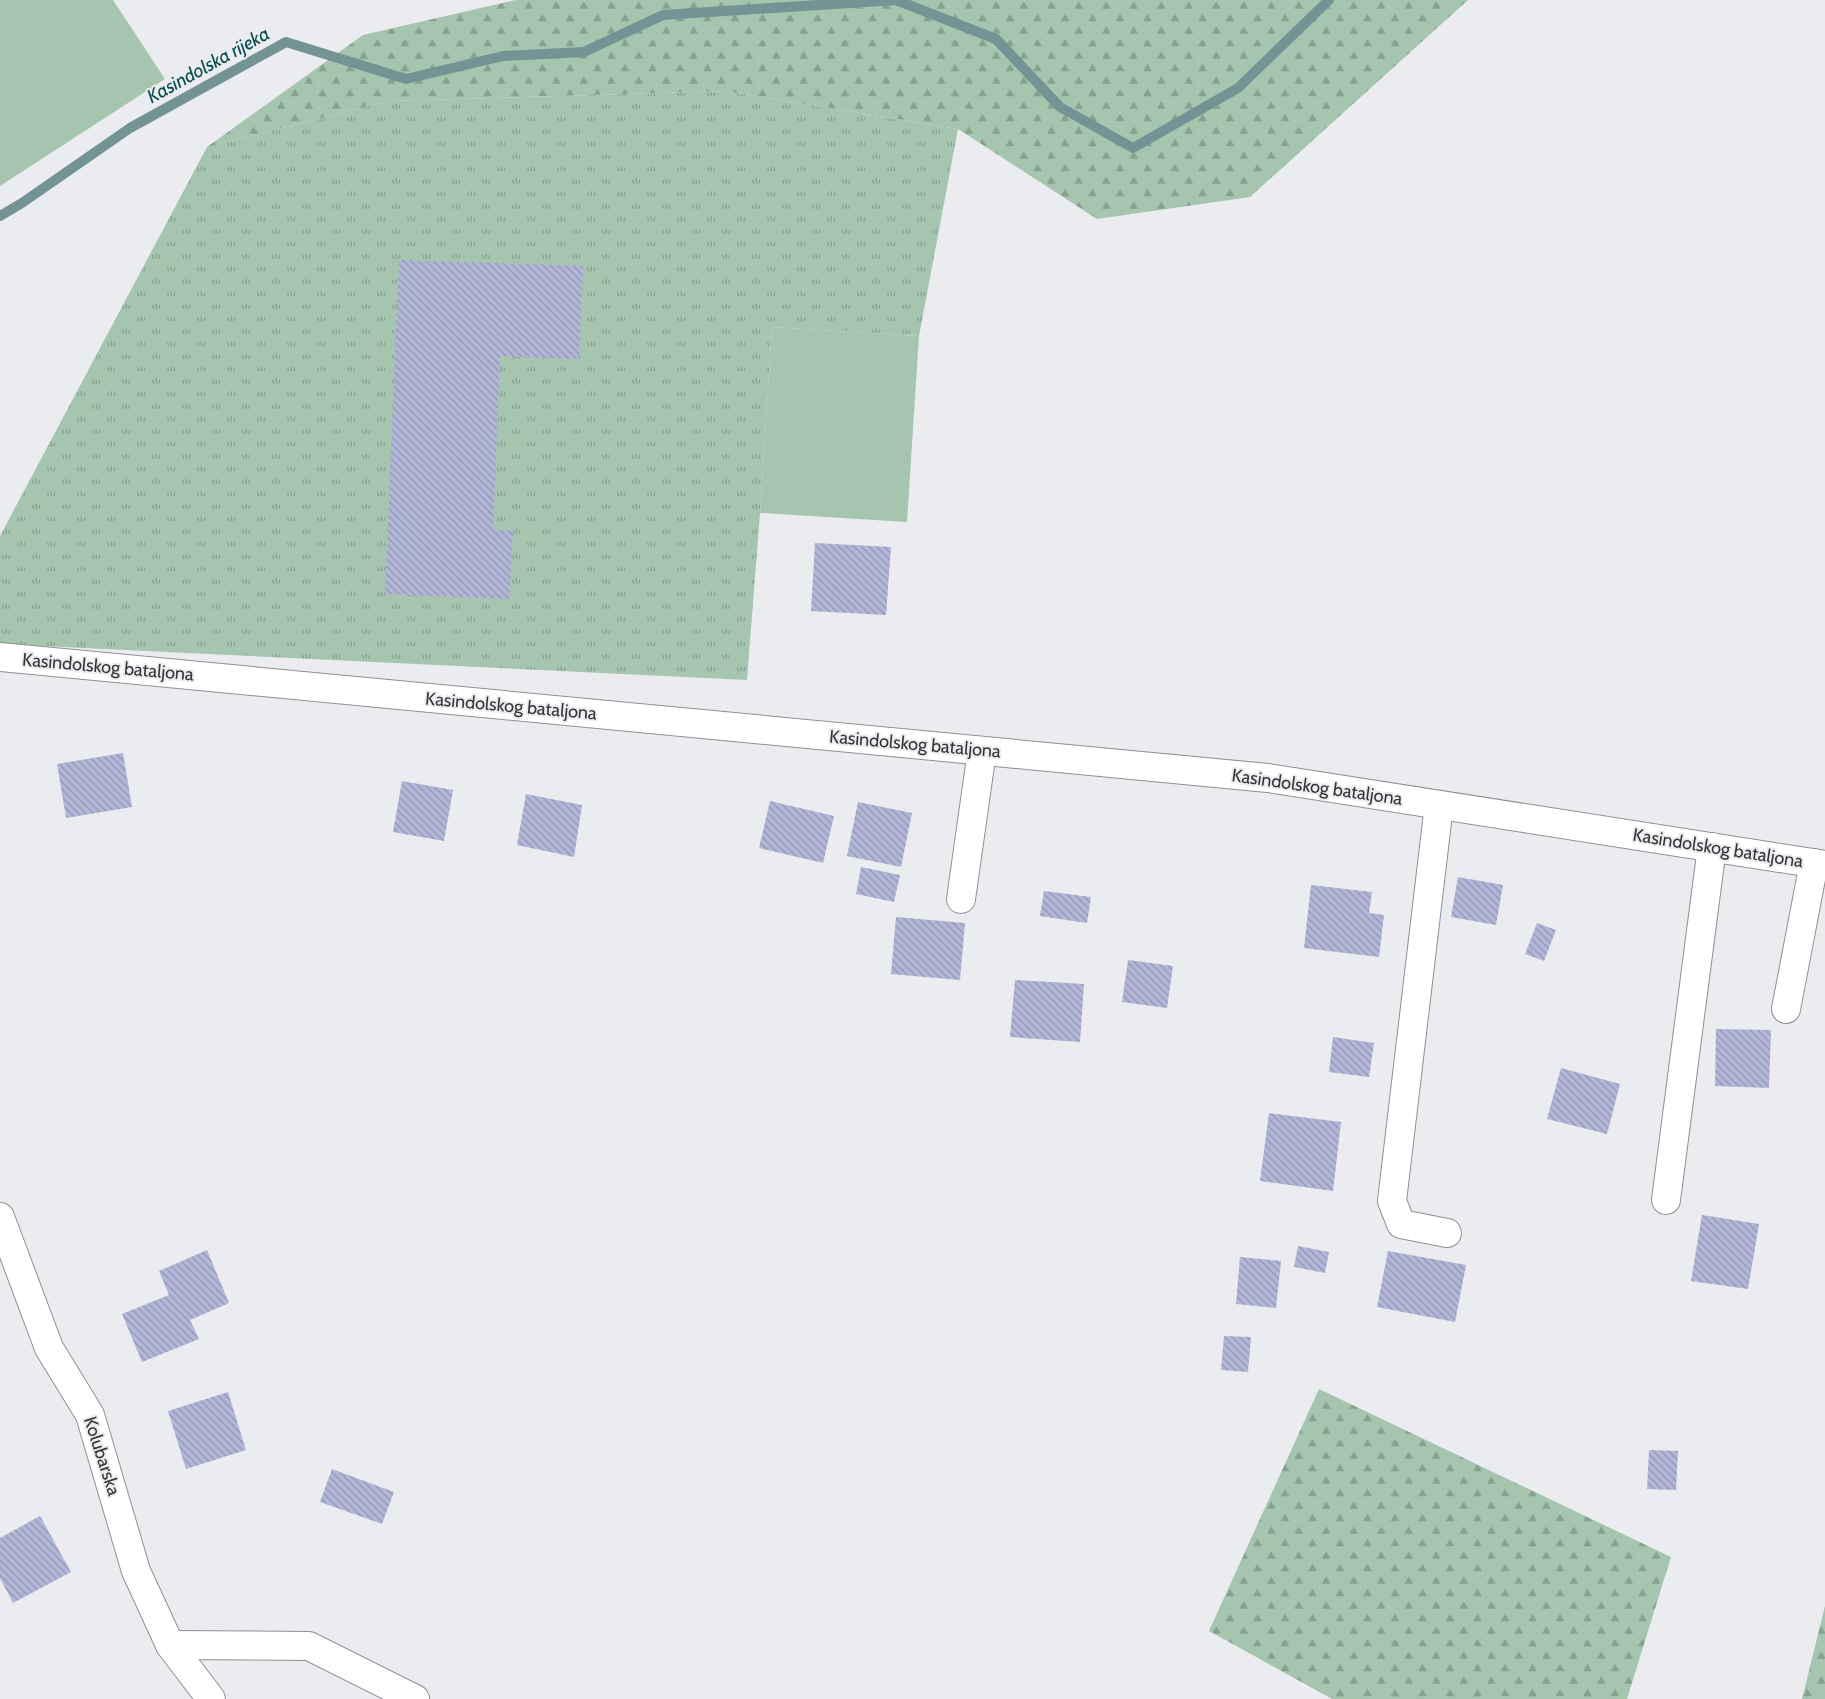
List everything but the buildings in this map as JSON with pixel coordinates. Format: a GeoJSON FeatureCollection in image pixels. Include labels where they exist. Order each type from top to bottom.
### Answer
{"type":"FeatureCollection","features":[{"type":"Feature","properties":{"kind":"street","name":"Kasindolskog bataljona"},"geometry":{"type":"LineString","coordinates":[[0,657],[1268,778],[1819,864]]}},
{"type":"Feature","properties":{"kind":"street"},"geometry":{"type":"LineString","coordinates":[[961,899],[982,751]]}},
{"type":"Feature","properties":{"kind":"street"},"geometry":{"type":"LineString","coordinates":[[1439,805],[1392,1201],[1400,1224],[1447,1233]]}},
{"type":"Feature","properties":{"kind":"street"},"geometry":{"type":"LineString","coordinates":[[1666,1200],[1712,847]]}},
{"type":"Feature","properties":{"kind":"street"},"geometry":{"type":"LineString","coordinates":[[1786,1009],[1819,864]]}},
{"type":"Feature","properties":{"kind":"street","name":"Kolubarska"},"geometry":{"type":"LineString","coordinates":[[0,1217],[49,1348],[90,1415],[136,1571],[170,1645],[211,1699]]}},
{"type":"Feature","properties":{"kind":"street"},"geometry":{"type":"LineString","coordinates":[[170,1645],[309,1646],[415,1699]]}},
{"type":"Feature","properties":{"kind":"green space"},"geometry":{"type":"Polygon","coordinates":[[[0,0],[113,0],[165,79],[0,186],[0,0]]]}},
{"type":"Feature","properties":{"kind":"green space"},"geometry":{"type":"Polygon","coordinates":[[[516,0],[1468,0],[1250,197],[1097,219],[958,129],[725,91],[389,101],[207,147],[363,35],[516,0]]]}},
{"type":"Feature","properties":{"kind":"green space"},"geometry":{"type":"Polygon","coordinates":[[[725,91],[958,129],[919,336],[772,327],[747,680],[0,644],[0,536],[207,147],[389,101],[725,91]]]}},
{"type":"Feature","properties":{"kind":"green space"},"geometry":{"type":"Polygon","coordinates":[[[772,327],[919,336],[907,522],[760,513],[772,327]]]}},
{"type":"Feature","properties":{"kind":"green space"},"geometry":{"type":"Polygon","coordinates":[[[1319,1389],[1671,1557],[1627,1699],[1332,1699],[1209,1631],[1319,1389]]]}},
{"type":"Feature","properties":{"kind":"green space"},"geometry":{"type":"Polygon","coordinates":[[[1825,1606],[1825,1699],[1802,1699],[1825,1606]]]}},
{"type":"Feature","properties":{"kind":"waterway","name":"Kasindolska rijeka"},"geometry":{"type":"LineString","coordinates":[[896,0],[996,39],[1060,107],[1133,148],[1238,88],[1329,0]]}},
{"type":"Feature","properties":{"kind":"waterway","name":"Kasindolska rijeka"},"geometry":{"type":"LineString","coordinates":[[0,216],[22,203],[130,128],[286,42],[406,79],[503,56],[584,52],[663,15],[896,0]]}}]}
